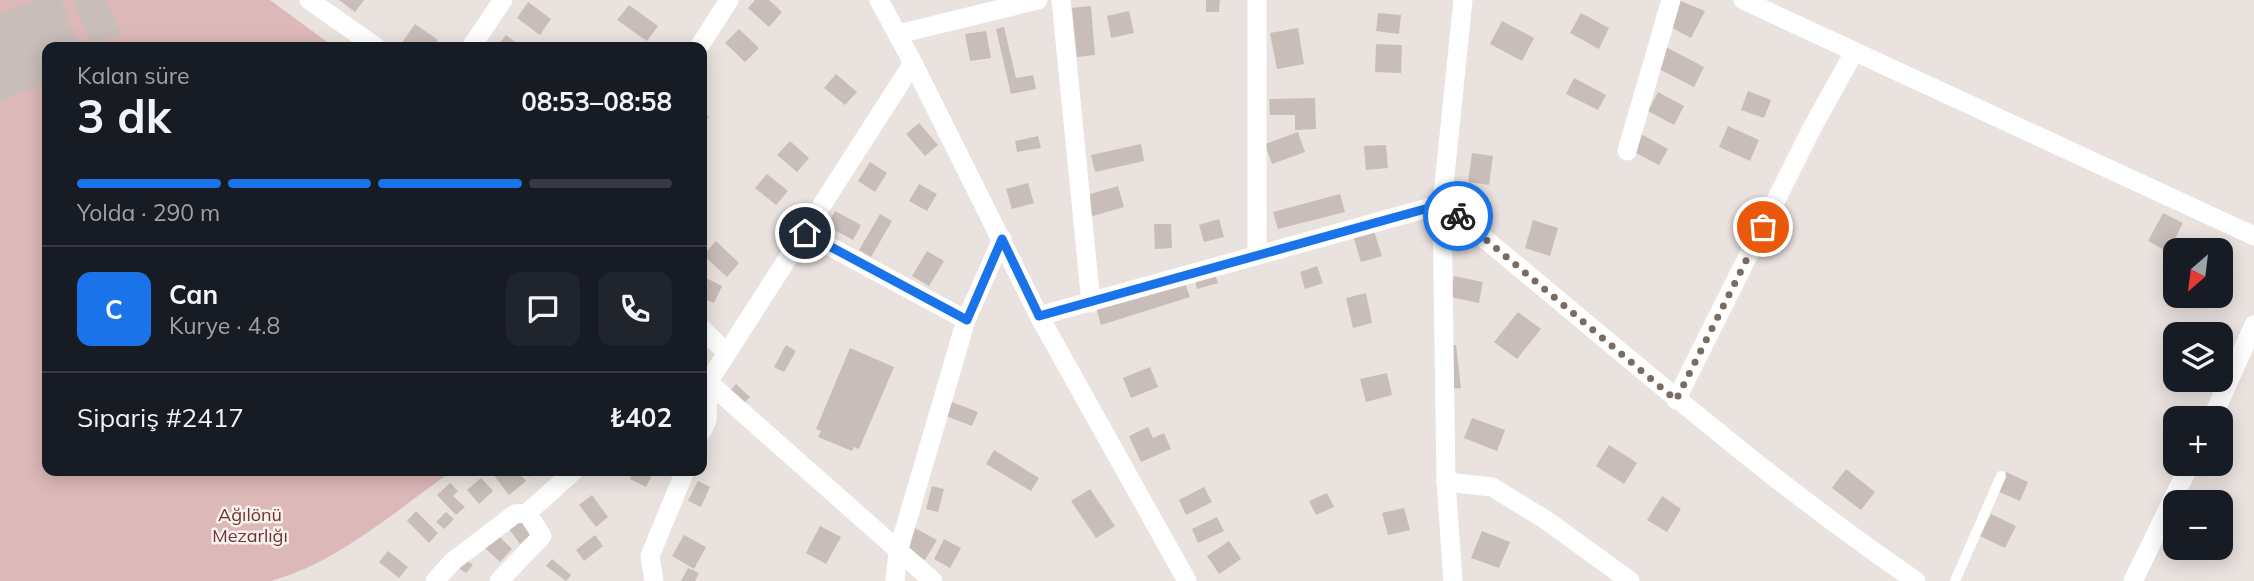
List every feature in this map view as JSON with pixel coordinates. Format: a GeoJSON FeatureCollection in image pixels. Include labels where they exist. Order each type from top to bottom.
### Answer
{"type":"FeatureCollection","features":[{"type":"Feature","properties":{"kind":"street"},"geometry":{"type":"LineString","coordinates":[[309,0],[369,42]]}},
{"type":"Feature","properties":{"kind":"street"},"geometry":{"type":"LineString","coordinates":[[474,42],[503,0]]}},
{"type":"Feature","properties":{"kind":"street"},"geometry":{"type":"LineString","coordinates":[[702,42],[729,0]]}},
{"type":"Feature","properties":{"kind":"street"},"geometry":{"type":"LineString","coordinates":[[879,0],[914,62],[1039,316],[1187,581]]}},
{"type":"Feature","properties":{"kind":"street"},"geometry":{"type":"LineString","coordinates":[[898,34],[1038,0]]}},
{"type":"Feature","properties":{"kind":"street"},"geometry":{"type":"LineString","coordinates":[[1060,0],[1091,303]]}},
{"type":"Feature","properties":{"kind":"street"},"geometry":{"type":"LineString","coordinates":[[1257,0],[1257,253]]}},
{"type":"Feature","properties":{"kind":"street"},"geometry":{"type":"LineString","coordinates":[[1453,581],[1446,482],[1443,204],[1463,0]]}},
{"type":"Feature","properties":{"kind":"street"},"geometry":{"type":"LineString","coordinates":[[1627,150],[1671,0]]}},
{"type":"Feature","properties":{"kind":"street"},"geometry":{"type":"LineString","coordinates":[[1743,0],[1853,54],[2254,236]]}},
{"type":"Feature","properties":{"kind":"street"},"geometry":{"type":"LineString","coordinates":[[1676,400],[1812,128],[1853,54]]}},
{"type":"Feature","properties":{"kind":"street"},"geometry":{"type":"LineString","coordinates":[[707,381],[914,62]]}},
{"type":"Feature","properties":{"kind":"street"},"geometry":{"type":"LineString","coordinates":[[1039,316],[1257,253],[1443,204]]}},
{"type":"Feature","properties":{"kind":"street"},"geometry":{"type":"LineString","coordinates":[[1443,204],[1676,400],[1916,581]]}},
{"type":"Feature","properties":{"kind":"street"},"geometry":{"type":"LineString","coordinates":[[805,233],[967,320]]}},
{"type":"Feature","properties":{"kind":"street"},"geometry":{"type":"LineString","coordinates":[[895,581],[898,552],[967,320],[1002,239]]}},
{"type":"Feature","properties":{"kind":"street"},"geometry":{"type":"LineString","coordinates":[[2217,406],[2254,324]]}},
{"type":"Feature","properties":{"kind":"street"},"geometry":{"type":"LineString","coordinates":[[707,334],[727,352]]}},
{"type":"Feature","properties":{"kind":"street"},"geometry":{"type":"LineString","coordinates":[[707,386],[933,581]]}},
{"type":"Feature","properties":{"kind":"street"},"geometry":{"type":"LineString","coordinates":[[435,581],[452,562],[515,514],[527,513],[568,476]]}},
{"type":"Feature","properties":{"kind":"street"},"geometry":{"type":"LineString","coordinates":[[653,581],[650,556],[683,476]]}},
{"type":"Feature","properties":{"kind":"street"},"geometry":{"type":"LineString","coordinates":[[2133,581],[2184,476]]}},
{"type":"Feature","properties":{"kind":"street"},"geometry":{"type":"LineString","coordinates":[[1446,482],[1492,487],[1546,520],[1630,581]]}},
{"type":"Feature","properties":{"kind":"street"},"geometry":{"type":"LineString","coordinates":[[499,581],[542,536],[527,513]]}},
{"type":"Feature","properties":{"kind":"lane"},"geometry":{"type":"LineString","coordinates":[[1955,581],[2001,476]]}},
{"type":"Feature","properties":{"kind":"green space","name":"Ağılönü Mezarlığı"},"geometry":{"type":"Polygon","coordinates":[[[0,0],[270,0],[327,42],[42,42],[42,476],[445,476],[343,548],[296,572],[271,581],[0,581],[0,0]]]}},
{"type":"Feature","properties":{"kind":"building"},"geometry":{"type":"Polygon","coordinates":[[[37,0],[61,0],[77,42],[42,42],[42,85],[0,101],[0,13],[37,0]]]}},
{"type":"Feature","properties":{"kind":"building"},"geometry":{"type":"Polygon","coordinates":[[[73,0],[106,0],[121,33],[100,42],[89,42],[73,0]]]}},
{"type":"Feature","properties":{"kind":"building"},"geometry":{"type":"Polygon","coordinates":[[[339,0],[364,0],[355,12],[339,0]]]}},
{"type":"Feature","properties":{"kind":"building"},"geometry":{"type":"Polygon","coordinates":[[[755,0],[769,0],[782,12],[769,27],[748,8],[755,0]]]}},
{"type":"Feature","properties":{"kind":"building"},"geometry":{"type":"Polygon","coordinates":[[[1206,0],[1220,0],[1219,12],[1206,12],[1206,0]]]}},
{"type":"Feature","properties":{"kind":"building"},"geometry":{"type":"Polygon","coordinates":[[[1678,0],[1705,11],[1691,38],[1665,24],[1678,0]]]}},
{"type":"Feature","properties":{"kind":"building"},"geometry":{"type":"Polygon","coordinates":[[[528,2],[551,19],[540,35],[517,18],[528,2]]]}},
{"type":"Feature","properties":{"kind":"building"},"geometry":{"type":"Polygon","coordinates":[[[629,5],[658,26],[647,41],[617,20],[629,5]]]}},
{"type":"Feature","properties":{"kind":"building"},"geometry":{"type":"Polygon","coordinates":[[[1091,6],[1095,55],[1077,57],[1072,8],[1091,6]]]}},
{"type":"Feature","properties":{"kind":"building"},"geometry":{"type":"Polygon","coordinates":[[[1129,11],[1134,33],[1111,38],[1107,16],[1129,11]]]}},
{"type":"Feature","properties":{"kind":"building"},"geometry":{"type":"Polygon","coordinates":[[[1378,13],[1401,15],[1399,34],[1376,31],[1378,13]]]}},
{"type":"Feature","properties":{"kind":"building"},"geometry":{"type":"Polygon","coordinates":[[[1581,13],[1609,28],[1599,49],[1570,33],[1581,13]]]}},
{"type":"Feature","properties":{"kind":"building"},"geometry":{"type":"Polygon","coordinates":[[[1502,21],[1534,38],[1522,61],[1490,44],[1502,21]]]}},
{"type":"Feature","properties":{"kind":"building"},"geometry":{"type":"Polygon","coordinates":[[[415,24],[438,40],[436,42],[403,41],[415,24]]]}},
{"type":"Feature","properties":{"kind":"building"},"geometry":{"type":"Polygon","coordinates":[[[1004,27],[1016,78],[1033,75],[1036,89],[1011,94],[996,29],[1004,27]]]}},
{"type":"Feature","properties":{"kind":"building"},"geometry":{"type":"Polygon","coordinates":[[[1298,28],[1304,64],[1277,69],[1270,33],[1298,28]]]}},
{"type":"Feature","properties":{"kind":"building"},"geometry":{"type":"Polygon","coordinates":[[[739,29],[759,48],[745,62],[725,43],[739,29]]]}},
{"type":"Feature","properties":{"kind":"building"},"geometry":{"type":"Polygon","coordinates":[[[986,31],[991,58],[970,61],[965,34],[986,31]]]}},
{"type":"Feature","properties":{"kind":"building"},"geometry":{"type":"Polygon","coordinates":[[[506,35],[515,42],[501,42],[506,35]]]}},
{"type":"Feature","properties":{"kind":"building"},"geometry":{"type":"Polygon","coordinates":[[[1376,44],[1402,45],[1401,73],[1375,72],[1376,44]]]}},
{"type":"Feature","properties":{"kind":"building"},"geometry":{"type":"Polygon","coordinates":[[[1666,47],[1704,67],[1694,87],[1655,67],[1666,47]]]}},
{"type":"Feature","properties":{"kind":"building"},"geometry":{"type":"Polygon","coordinates":[[[836,74],[857,92],[845,105],[824,88],[836,74]]]}},
{"type":"Feature","properties":{"kind":"building"},"geometry":{"type":"Polygon","coordinates":[[[1574,78],[1606,95],[1598,110],[1566,94],[1574,78]]]}},
{"type":"Feature","properties":{"kind":"building"},"geometry":{"type":"Polygon","coordinates":[[[1748,91],[1771,100],[1764,118],[1741,110],[1748,91]]]}},
{"type":"Feature","properties":{"kind":"building"},"geometry":{"type":"Polygon","coordinates":[[[1658,92],[1684,106],[1674,125],[1648,111],[1658,92]]]}},
{"type":"Feature","properties":{"kind":"building"},"geometry":{"type":"Polygon","coordinates":[[[1315,98],[1316,129],[1295,130],[1295,115],[1270,115],[1269,99],[1315,98]]]}},
{"type":"Feature","properties":{"kind":"building"},"geometry":{"type":"Polygon","coordinates":[[[919,123],[938,145],[925,156],[906,134],[919,123]]]}},
{"type":"Feature","properties":{"kind":"building"},"geometry":{"type":"Polygon","coordinates":[[[1728,126],[1759,140],[1750,161],[1719,147],[1728,126]]]}},
{"type":"Feature","properties":{"kind":"building"},"geometry":{"type":"Polygon","coordinates":[[[1298,132],[1305,152],[1272,164],[1265,144],[1298,132]]]}},
{"type":"Feature","properties":{"kind":"building"},"geometry":{"type":"Polygon","coordinates":[[[1641,134],[1668,149],[1659,165],[1632,151],[1641,134]]]}},
{"type":"Feature","properties":{"kind":"building"},"geometry":{"type":"Polygon","coordinates":[[[1038,136],[1041,148],[1017,152],[1015,141],[1038,136]]]}},
{"type":"Feature","properties":{"kind":"building"},"geometry":{"type":"Polygon","coordinates":[[[790,141],[809,158],[797,172],[777,155],[790,141]]]}},
{"type":"Feature","properties":{"kind":"building"},"geometry":{"type":"Polygon","coordinates":[[[1141,144],[1144,161],[1095,172],[1091,155],[1141,144]]]}},
{"type":"Feature","properties":{"kind":"building"},"geometry":{"type":"Polygon","coordinates":[[[1386,145],[1388,168],[1366,170],[1364,146],[1386,145]]]}},
{"type":"Feature","properties":{"kind":"building"},"geometry":{"type":"Polygon","coordinates":[[[1472,153],[1493,156],[1489,185],[1468,182],[1472,153]]]}},
{"type":"Feature","properties":{"kind":"building"},"geometry":{"type":"Polygon","coordinates":[[[870,162],[887,173],[875,192],[858,181],[870,162]]]}},
{"type":"Feature","properties":{"kind":"building"},"geometry":{"type":"Polygon","coordinates":[[[767,174],[788,191],[776,205],[755,188],[767,174]]]}},
{"type":"Feature","properties":{"kind":"building"},"geometry":{"type":"Polygon","coordinates":[[[1028,183],[1034,203],[1012,209],[1006,189],[1028,183]]]}},
{"type":"Feature","properties":{"kind":"building"},"geometry":{"type":"Polygon","coordinates":[[[919,184],[937,194],[927,211],[909,201],[919,184]]]}},
{"type":"Feature","properties":{"kind":"building"},"geometry":{"type":"Polygon","coordinates":[[[1118,186],[1124,207],[1086,218],[1080,197],[1118,186]]]}},
{"type":"Feature","properties":{"kind":"building"},"geometry":{"type":"Polygon","coordinates":[[[1340,194],[1345,212],[1278,229],[1273,212],[1340,194]]]}},
{"type":"Feature","properties":{"kind":"building"},"geometry":{"type":"Polygon","coordinates":[[[835,211],[861,225],[853,240],[827,226],[835,211]]]}},
{"type":"Feature","properties":{"kind":"building"},"geometry":{"type":"Polygon","coordinates":[[[2163,213],[2183,223],[2175,238],[2163,238],[2163,249],[2148,241],[2163,213]]]}},
{"type":"Feature","properties":{"kind":"building"},"geometry":{"type":"Polygon","coordinates":[[[880,214],[892,221],[871,257],[859,250],[880,214]]]}},
{"type":"Feature","properties":{"kind":"building"},"geometry":{"type":"Polygon","coordinates":[[[1219,219],[1224,237],[1204,242],[1199,225],[1219,219]]]}},
{"type":"Feature","properties":{"kind":"building"},"geometry":{"type":"Polygon","coordinates":[[[1533,220],[1558,228],[1550,256],[1525,248],[1533,220]]]}},
{"type":"Feature","properties":{"kind":"building"},"geometry":{"type":"Polygon","coordinates":[[[1154,224],[1171,224],[1172,248],[1155,249],[1154,224]]]}},
{"type":"Feature","properties":{"kind":"building"},"geometry":{"type":"Polygon","coordinates":[[[1372,225],[1382,256],[1361,262],[1352,232],[1372,225]]]}},
{"type":"Feature","properties":{"kind":"building"},"geometry":{"type":"Polygon","coordinates":[[[716,241],[739,263],[727,277],[707,259],[707,251],[716,241]]]}},
{"type":"Feature","properties":{"kind":"building"},"geometry":{"type":"Polygon","coordinates":[[[927,251],[944,261],[929,286],[912,276],[927,251]]]}},
{"type":"Feature","properties":{"kind":"building"},"geometry":{"type":"Polygon","coordinates":[[[1317,266],[1323,283],[1305,289],[1300,272],[1317,266]]]}},
{"type":"Feature","properties":{"kind":"building"},"geometry":{"type":"Polygon","coordinates":[[[1214,271],[1218,283],[1197,289],[1194,277],[1214,271]]]}},
{"type":"Feature","properties":{"kind":"building"},"geometry":{"type":"Polygon","coordinates":[[[1454,276],[1483,282],[1479,303],[1450,297],[1454,276]]]}},
{"type":"Feature","properties":{"kind":"building"},"geometry":{"type":"Polygon","coordinates":[[[707,278],[722,286],[714,303],[707,300],[707,278]]]}},
{"type":"Feature","properties":{"kind":"building"},"geometry":{"type":"Polygon","coordinates":[[[1184,280],[1190,297],[1101,325],[1096,307],[1184,280]]]}},
{"type":"Feature","properties":{"kind":"building"},"geometry":{"type":"Polygon","coordinates":[[[1366,293],[1372,323],[1353,328],[1346,298],[1366,293]]]}},
{"type":"Feature","properties":{"kind":"building"},"geometry":{"type":"Polygon","coordinates":[[[1518,312],[1541,329],[1517,359],[1494,342],[1518,312]]]}},
{"type":"Feature","properties":{"kind":"building"},"geometry":{"type":"Polygon","coordinates":[[[786,345],[796,351],[784,372],[774,367],[786,345]]]}},
{"type":"Feature","properties":{"kind":"building"},"geometry":{"type":"Polygon","coordinates":[[[1456,345],[1461,388],[1451,389],[1447,346],[1456,345]]]}},
{"type":"Feature","properties":{"kind":"building"},"geometry":{"type":"Polygon","coordinates":[[[850,348],[894,367],[859,449],[854,447],[852,451],[818,437],[821,431],[816,429],[850,348]]]}},
{"type":"Feature","properties":{"kind":"building"},"geometry":{"type":"Polygon","coordinates":[[[1150,367],[1158,387],[1131,398],[1123,378],[1150,367]]]}},
{"type":"Feature","properties":{"kind":"building"},"geometry":{"type":"Polygon","coordinates":[[[1387,373],[1392,395],[1366,402],[1360,379],[1387,373]]]}},
{"type":"Feature","properties":{"kind":"building"},"geometry":{"type":"Polygon","coordinates":[[[736,384],[750,397],[743,405],[729,392],[736,384]]]}},
{"type":"Feature","properties":{"kind":"building"},"geometry":{"type":"Polygon","coordinates":[[[952,402],[978,412],[972,426],[946,416],[952,402]]]}},
{"type":"Feature","properties":{"kind":"building"},"geometry":{"type":"Polygon","coordinates":[[[1472,418],[1505,430],[1497,451],[1464,438],[1472,418]]]}},
{"type":"Feature","properties":{"kind":"building"},"geometry":{"type":"Polygon","coordinates":[[[1148,427],[1153,438],[1164,433],[1171,449],[1141,462],[1129,436],[1148,427]]]}},
{"type":"Feature","properties":{"kind":"building"},"geometry":{"type":"Polygon","coordinates":[[[1609,445],[1637,463],[1624,484],[1596,466],[1609,445]]]}},
{"type":"Feature","properties":{"kind":"building"},"geometry":{"type":"Polygon","coordinates":[[[994,450],[1039,478],[1031,491],[986,464],[994,450]]]}},
{"type":"Feature","properties":{"kind":"building"},"geometry":{"type":"Polygon","coordinates":[[[1846,469],[1875,492],[1861,510],[1832,488],[1846,469]]]}},
{"type":"Feature","properties":{"kind":"building"},"geometry":{"type":"Polygon","coordinates":[[[2006,472],[2028,482],[2020,501],[1997,491],[2006,472]]]}},
{"type":"Feature","properties":{"kind":"building"},"geometry":{"type":"Polygon","coordinates":[[[494,476],[522,476],[526,481],[509,495],[494,476]]]}},
{"type":"Feature","properties":{"kind":"building"},"geometry":{"type":"Polygon","coordinates":[[[632,476],[652,476],[646,487],[630,479],[632,476]]]}},
{"type":"Feature","properties":{"kind":"building"},"geometry":{"type":"Polygon","coordinates":[[[481,478],[493,491],[479,504],[467,490],[481,478]]]}},
{"type":"Feature","properties":{"kind":"building"},"geometry":{"type":"Polygon","coordinates":[[[698,481],[710,487],[701,507],[688,501],[698,481]]]}},
{"type":"Feature","properties":{"kind":"building"},"geometry":{"type":"Polygon","coordinates":[[[450,483],[458,491],[453,496],[465,507],[456,515],[437,495],[450,483]]]}},
{"type":"Feature","properties":{"kind":"building"},"geometry":{"type":"Polygon","coordinates":[[[932,486],[944,489],[938,512],[926,509],[932,486]]]}},
{"type":"Feature","properties":{"kind":"building"},"geometry":{"type":"Polygon","coordinates":[[[1204,487],[1212,502],[1186,515],[1179,500],[1204,487]]]}},
{"type":"Feature","properties":{"kind":"building"},"geometry":{"type":"Polygon","coordinates":[[[1090,489],[1115,526],[1096,538],[1071,501],[1090,489]]]}},
{"type":"Feature","properties":{"kind":"building"},"geometry":{"type":"Polygon","coordinates":[[[1327,493],[1334,507],[1316,515],[1309,501],[1327,493]]]}},
{"type":"Feature","properties":{"kind":"building"},"geometry":{"type":"Polygon","coordinates":[[[592,495],[608,517],[596,527],[579,505],[592,495]]]}},
{"type":"Feature","properties":{"kind":"building"},"geometry":{"type":"Polygon","coordinates":[[[1662,496],[1681,509],[1667,532],[1647,520],[1662,496]]]}},
{"type":"Feature","properties":{"kind":"building"},"geometry":{"type":"Polygon","coordinates":[[[1404,508],[1410,530],[1388,535],[1382,513],[1404,508]]]}},
{"type":"Feature","properties":{"kind":"building"},"geometry":{"type":"Polygon","coordinates":[[[416,511],[438,533],[429,543],[407,521],[416,511]]]}},
{"type":"Feature","properties":{"kind":"building"},"geometry":{"type":"Polygon","coordinates":[[[446,512],[454,519],[444,529],[436,522],[446,512]]]}},
{"type":"Feature","properties":{"kind":"building"},"geometry":{"type":"Polygon","coordinates":[[[1991,514],[2016,526],[2005,548],[1980,536],[1991,514]]]}},
{"type":"Feature","properties":{"kind":"building"},"geometry":{"type":"Polygon","coordinates":[[[1217,517],[1224,531],[1198,543],[1192,529],[1217,517]]]}},
{"type":"Feature","properties":{"kind":"building"},"geometry":{"type":"Polygon","coordinates":[[[522,519],[533,533],[520,544],[509,529],[522,519]]]}},
{"type":"Feature","properties":{"kind":"building"},"geometry":{"type":"Polygon","coordinates":[[[820,526],[841,537],[826,564],[806,553],[820,526]]]}},
{"type":"Feature","properties":{"kind":"building"},"geometry":{"type":"Polygon","coordinates":[[[915,528],[937,540],[925,560],[904,548],[915,528]]]}},
{"type":"Feature","properties":{"kind":"building"},"geometry":{"type":"Polygon","coordinates":[[[1482,531],[1510,542],[1499,568],[1471,558],[1482,531]]]}},
{"type":"Feature","properties":{"kind":"building"},"geometry":{"type":"Polygon","coordinates":[[[495,532],[512,549],[500,562],[483,546],[495,532]]]}},
{"type":"Feature","properties":{"kind":"building"},"geometry":{"type":"Polygon","coordinates":[[[595,535],[603,546],[584,561],[576,550],[595,535]]]}},
{"type":"Feature","properties":{"kind":"building"},"geometry":{"type":"Polygon","coordinates":[[[684,535],[706,547],[694,569],[672,556],[684,535]]]}},
{"type":"Feature","properties":{"kind":"building"},"geometry":{"type":"Polygon","coordinates":[[[944,539],[961,548],[950,568],[934,559],[944,539]]]}},
{"type":"Feature","properties":{"kind":"building"},"geometry":{"type":"Polygon","coordinates":[[[1229,541],[1241,559],[1219,574],[1207,556],[1229,541]]]}},
{"type":"Feature","properties":{"kind":"building"},"geometry":{"type":"Polygon","coordinates":[[[388,551],[408,567],[399,578],[379,562],[388,551]]]}},
{"type":"Feature","properties":{"kind":"building"},"geometry":{"type":"Polygon","coordinates":[[[462,557],[473,565],[466,573],[455,565],[462,557]]]}},
{"type":"Feature","properties":{"kind":"building"},"geometry":{"type":"Polygon","coordinates":[[[552,559],[571,575],[566,581],[546,566],[552,559]]]}},
{"type":"Feature","properties":{"kind":"building"},"geometry":{"type":"Polygon","coordinates":[[[688,568],[699,573],[695,581],[681,581],[688,568]]]}},
{"type":"Feature","properties":{"kind":"way so far"},"geometry":{"type":"LineString","coordinates":[[1458,216],[1676,400],[1763,227]]}},
{"type":"Feature","properties":{"kind":"route"},"geometry":{"type":"LineString","coordinates":[[805,233],[967,320],[1002,239],[1039,316],[1257,253],[1443,204],[1458,216]]}}]}
